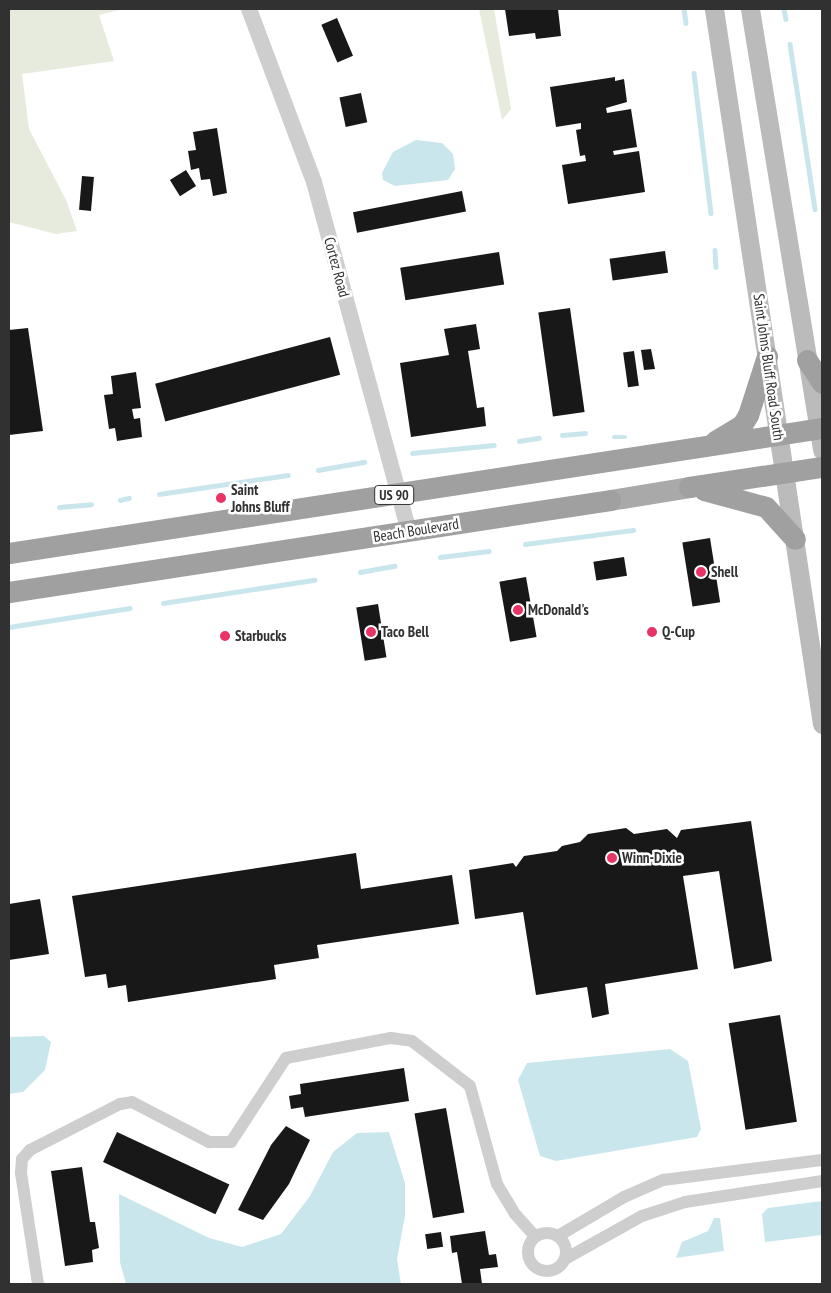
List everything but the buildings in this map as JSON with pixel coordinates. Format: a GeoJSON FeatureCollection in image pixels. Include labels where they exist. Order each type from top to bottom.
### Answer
{"type":"FeatureCollection","features":[{"type":"Feature","properties":{"kind":"highway"},"geometry":{"type":"LineString","coordinates":[[709,446],[742,425],[748,415],[767,356]]}},
{"type":"Feature","properties":{"kind":"highway"},"geometry":{"type":"LineString","coordinates":[[807,360],[822,383]]}},
{"type":"Feature","properties":{"kind":"highway","name":"US 90"},"geometry":{"type":"LineString","coordinates":[[9,553],[820,428]]}},
{"type":"Feature","properties":{"kind":"highway","name":"Beach Boulevard"},"geometry":{"type":"LineString","coordinates":[[689,487],[822,467]]}},
{"type":"Feature","properties":{"kind":"highway"},"geometry":{"type":"LineString","coordinates":[[689,487],[746,499],[766,507],[795,539]]}},
{"type":"Feature","properties":{"kind":"highway","name":"Beach Boulevard"},"geometry":{"type":"LineString","coordinates":[[9,592],[610,500]]}},
{"type":"Feature","properties":{"kind":"main road","name":"Saint Johns Bluff Road South"},"geometry":{"type":"LineString","coordinates":[[714,9],[822,724]]}},
{"type":"Feature","properties":{"kind":"main road"},"geometry":{"type":"LineString","coordinates":[[750,9],[807,360],[820,428],[822,450]]}},
{"type":"Feature","properties":{"kind":"main road","name":"Beach Boulevard"},"geometry":{"type":"LineString","coordinates":[[610,500],[689,487]]}},
{"type":"Feature","properties":{"kind":"street","name":"Cortez Road"},"geometry":{"type":"LineString","coordinates":[[249,9],[314,182],[409,531]]}},
{"type":"Feature","properties":{"kind":"street"},"geometry":{"type":"LineString","coordinates":[[38,1284],[21,1173],[22,1159],[30,1150],[120,1104],[132,1102],[209,1142],[231,1142],[286,1058],[391,1038],[412,1041],[470,1086],[498,1184],[515,1214],[535,1236]]}},
{"type":"Feature","properties":{"kind":"street"},"geometry":{"type":"LineString","coordinates":[[558,1236],[624,1197],[663,1180],[822,1160]]}},
{"type":"Feature","properties":{"kind":"street"},"geometry":{"type":"LineString","coordinates":[[565,1259],[565,1246],[558,1236],[546,1233],[535,1236],[528,1247],[528,1259],[536,1269],[549,1278],[565,1259],[642,1216],[685,1202],[822,1181]]}},
{"type":"Feature","properties":{"kind":"shaded area"},"geometry":{"type":"Polygon","coordinates":[[[9,9],[123,9],[99,15],[114,61],[22,74],[29,129],[66,200],[77,231],[56,234],[9,222],[9,9]]]}},
{"type":"Feature","properties":{"kind":"shaded area"},"geometry":{"type":"Polygon","coordinates":[[[479,9],[494,9],[511,109],[502,120],[479,9]]]}},
{"type":"Feature","properties":{"kind":"water"},"geometry":{"type":"Polygon","coordinates":[[[416,140],[442,143],[453,154],[455,169],[448,180],[395,186],[383,180],[382,173],[393,152],[416,140]]]}},
{"type":"Feature","properties":{"kind":"water"},"geometry":{"type":"Polygon","coordinates":[[[44,1036],[51,1042],[45,1070],[23,1092],[9,1094],[9,1037],[44,1036]]]}},
{"type":"Feature","properties":{"kind":"water"},"geometry":{"type":"Polygon","coordinates":[[[670,1049],[688,1061],[701,1129],[697,1137],[556,1161],[540,1156],[518,1080],[527,1063],[670,1049]]]}},
{"type":"Feature","properties":{"kind":"water"},"geometry":{"type":"Polygon","coordinates":[[[389,1132],[405,1183],[405,1216],[397,1259],[401,1284],[126,1284],[120,1262],[119,1194],[209,1238],[242,1247],[281,1234],[310,1196],[333,1152],[357,1133],[389,1132]]]}},
{"type":"Feature","properties":{"kind":"water"},"geometry":{"type":"Polygon","coordinates":[[[822,1201],[822,1235],[765,1242],[762,1214],[768,1208],[822,1201]]]}},
{"type":"Feature","properties":{"kind":"water"},"geometry":{"type":"Polygon","coordinates":[[[714,1218],[720,1218],[724,1251],[676,1258],[682,1242],[708,1231],[714,1218]]]}},
{"type":"Feature","properties":{"kind":"waterway"},"geometry":{"type":"LineString","coordinates":[[684,9],[686,23]]}},
{"type":"Feature","properties":{"kind":"waterway"},"geometry":{"type":"LineString","coordinates":[[784,9],[786,19]]}},
{"type":"Feature","properties":{"kind":"waterway"},"geometry":{"type":"LineString","coordinates":[[790,44],[815,209]]}},
{"type":"Feature","properties":{"kind":"waterway"},"geometry":{"type":"LineString","coordinates":[[694,73],[711,213]]}},
{"type":"Feature","properties":{"kind":"waterway"},"geometry":{"type":"LineString","coordinates":[[715,250],[716,267]]}},
{"type":"Feature","properties":{"kind":"waterway"},"geometry":{"type":"LineString","coordinates":[[562,435],[585,433]]}},
{"type":"Feature","properties":{"kind":"waterway"},"geometry":{"type":"LineString","coordinates":[[614,437],[625,437]]}},
{"type":"Feature","properties":{"kind":"waterway"},"geometry":{"type":"LineString","coordinates":[[519,441],[539,438]]}},
{"type":"Feature","properties":{"kind":"waterway"},"geometry":{"type":"LineString","coordinates":[[412,453],[494,445]]}},
{"type":"Feature","properties":{"kind":"waterway"},"geometry":{"type":"LineString","coordinates":[[318,470],[364,462]]}},
{"type":"Feature","properties":{"kind":"waterway"},"geometry":{"type":"LineString","coordinates":[[159,494],[288,475]]}},
{"type":"Feature","properties":{"kind":"waterway"},"geometry":{"type":"LineString","coordinates":[[120,500],[129,498]]}},
{"type":"Feature","properties":{"kind":"waterway"},"geometry":{"type":"LineString","coordinates":[[59,507],[91,504]]}},
{"type":"Feature","properties":{"kind":"waterway"},"geometry":{"type":"LineString","coordinates":[[525,544],[633,530]]}},
{"type":"Feature","properties":{"kind":"waterway"},"geometry":{"type":"LineString","coordinates":[[440,557],[489,551]]}},
{"type":"Feature","properties":{"kind":"waterway"},"geometry":{"type":"LineString","coordinates":[[360,572],[394,566]]}},
{"type":"Feature","properties":{"kind":"waterway"},"geometry":{"type":"LineString","coordinates":[[163,603],[314,580]]}},
{"type":"Feature","properties":{"kind":"waterway"},"geometry":{"type":"LineString","coordinates":[[9,627],[130,608]]}},
{"type":"Feature","properties":{"kind":"place","name":"Saint Johns Bluff"},"geometry":{"type":"Point","coordinates":[221,498]}},
{"type":"Feature","properties":{"kind":"place","name":"Shell"},"geometry":{"type":"Point","coordinates":[701,572]}},
{"type":"Feature","properties":{"kind":"place","name":"McDonald's"},"geometry":{"type":"Point","coordinates":[518,610]}},
{"type":"Feature","properties":{"kind":"place","name":"Taco Bell"},"geometry":{"type":"Point","coordinates":[371,632]}},
{"type":"Feature","properties":{"kind":"place","name":"Q-Cup"},"geometry":{"type":"Point","coordinates":[652,632]}},
{"type":"Feature","properties":{"kind":"place","name":"Starbucks"},"geometry":{"type":"Point","coordinates":[225,636]}},
{"type":"Feature","properties":{"kind":"place","name":"Winn-Dixie"},"geometry":{"type":"Point","coordinates":[612,858]}}]}
